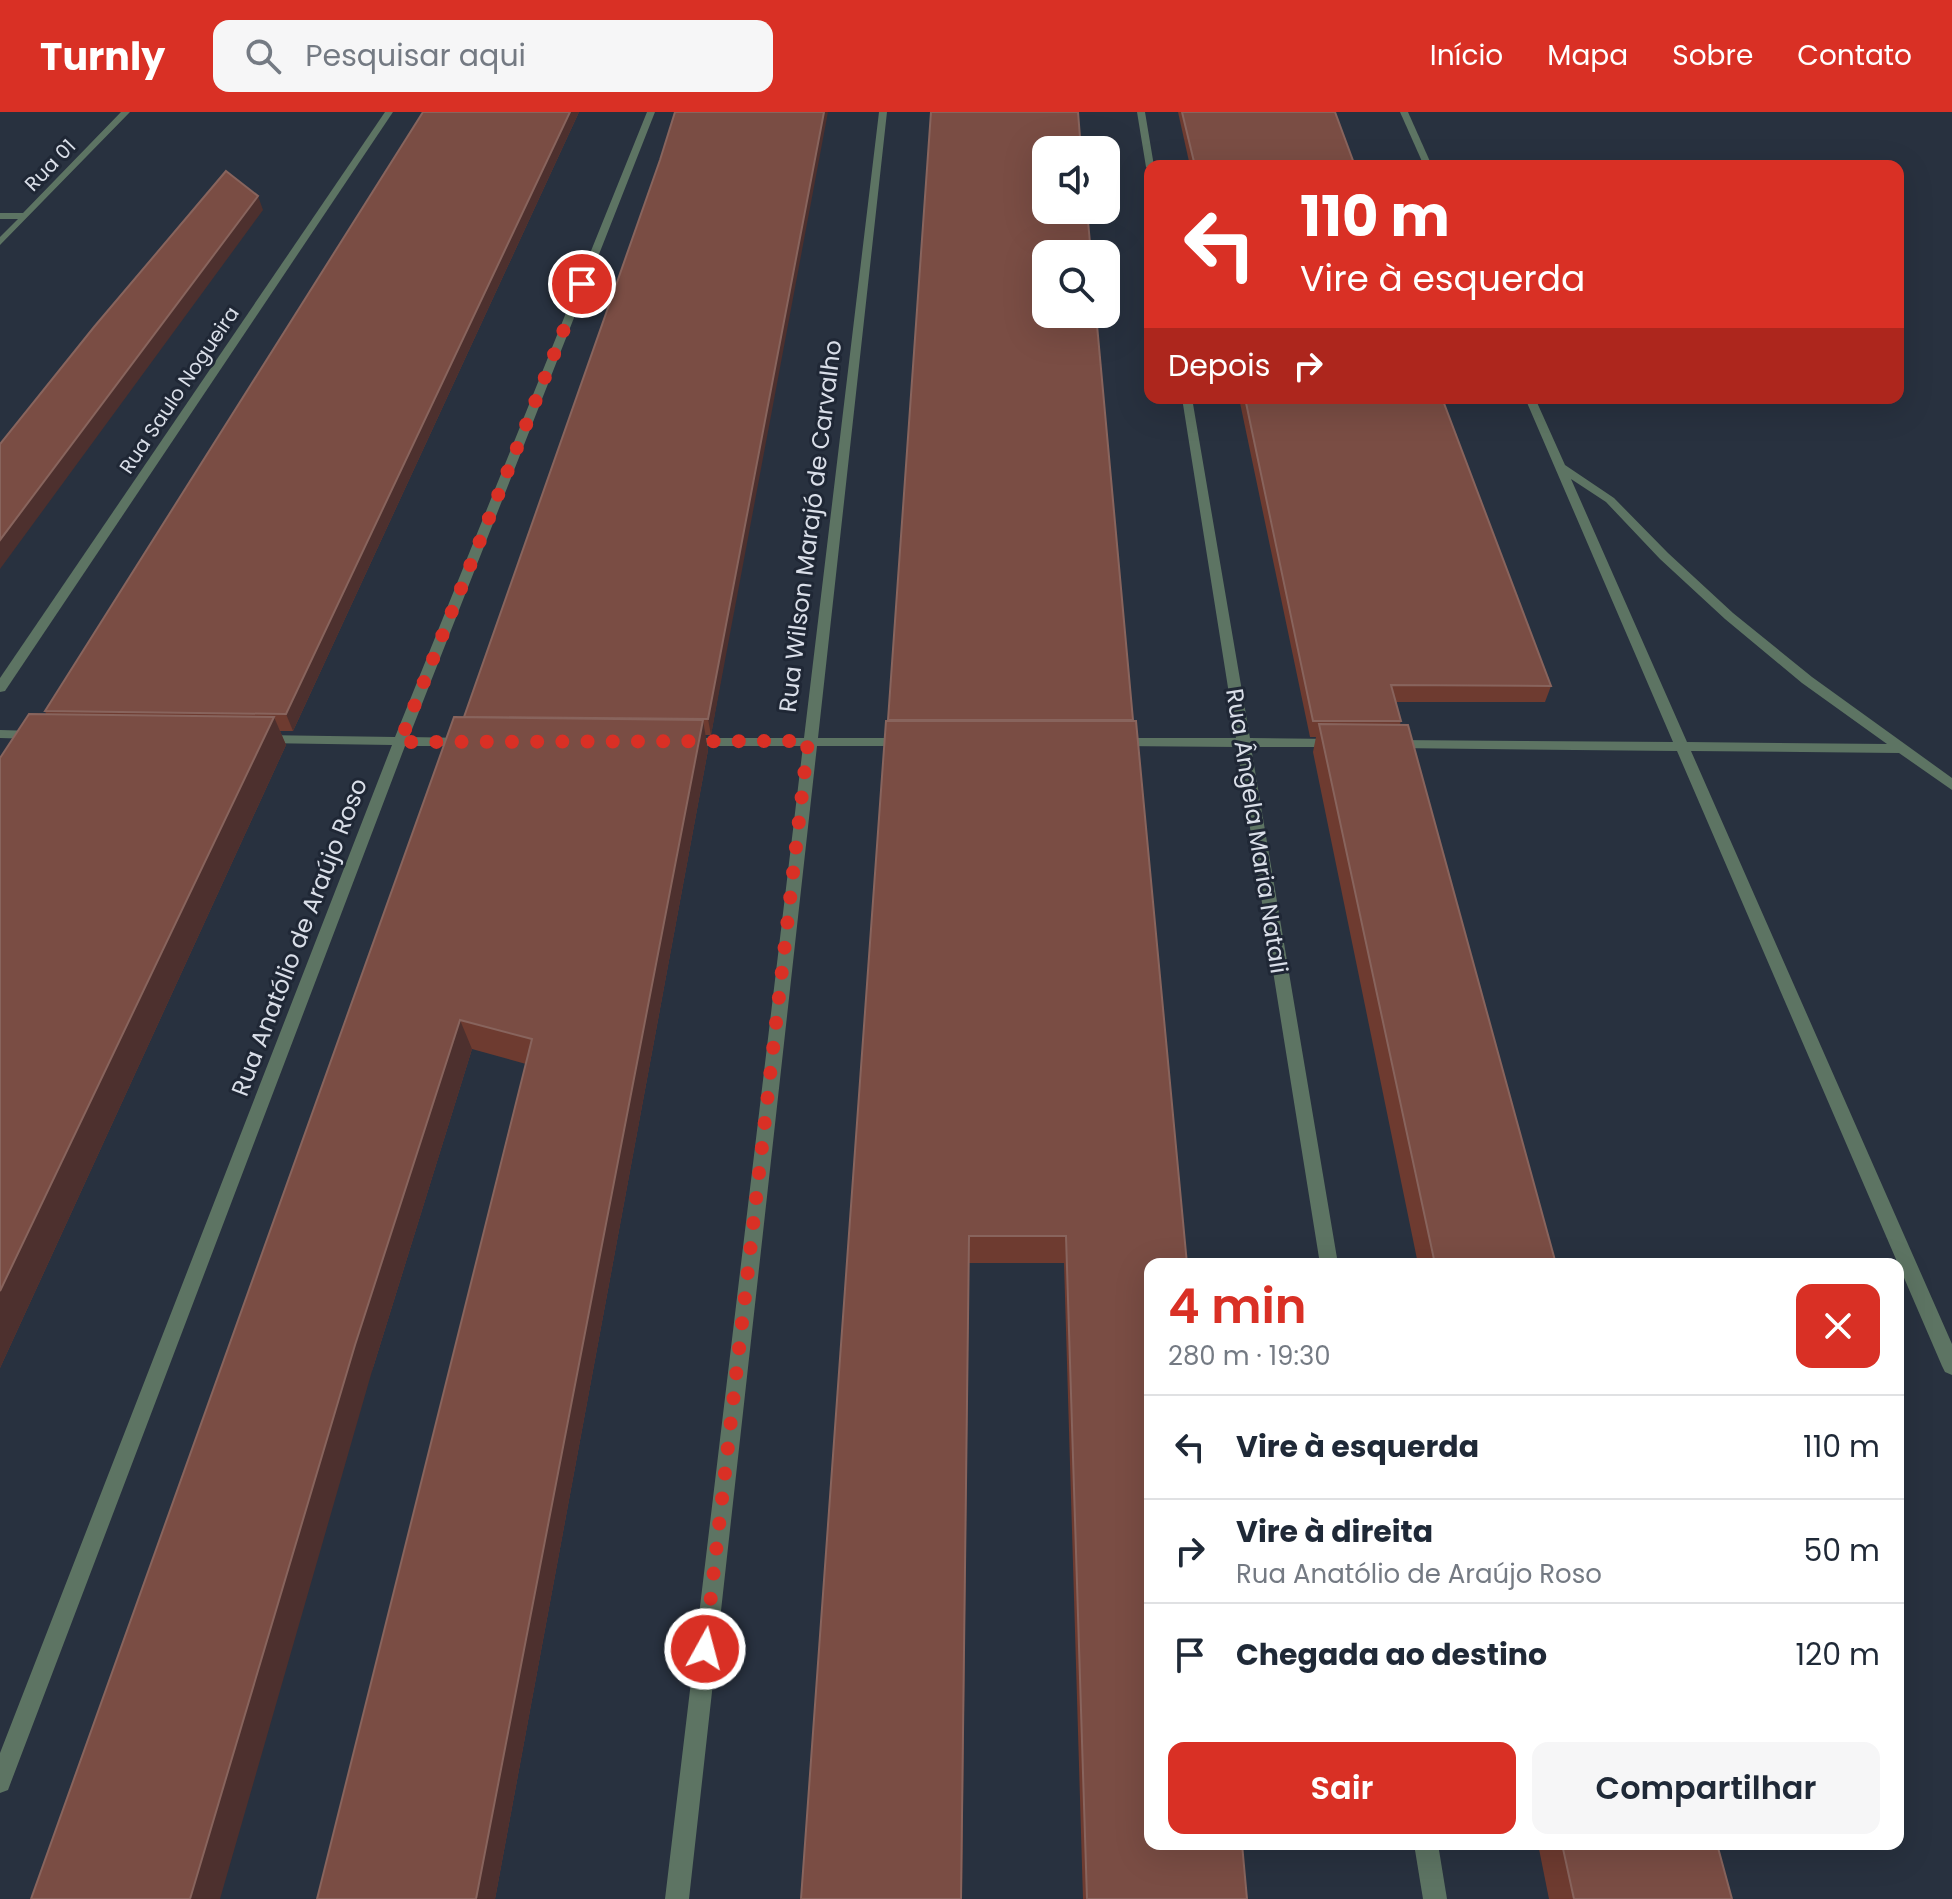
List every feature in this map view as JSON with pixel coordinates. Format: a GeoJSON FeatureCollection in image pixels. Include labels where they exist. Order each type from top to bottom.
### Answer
{"type":"FeatureCollection","features":[{"type":"Feature","properties":{"kind":"street","name":"Rua 01"},"geometry":{"type":"LineString","coordinates":[[0,242],[126,112]]}},
{"type":"Feature","properties":{"kind":"street","name":"Rua Saulo Nogueira"},"geometry":{"type":"LineString","coordinates":[[0,688],[389,112]]}},
{"type":"Feature","properties":{"kind":"street","name":"Rua Anatólio de Araújo Roso"},"geometry":{"type":"LineString","coordinates":[[0,1782],[400,742],[651,112]]}},
{"type":"Feature","properties":{"kind":"street","name":"Rua Wilson Marajó de Carvalho"},"geometry":{"type":"LineString","coordinates":[[677,1899],[808,741],[883,112]]}},
{"type":"Feature","properties":{"kind":"street"},"geometry":{"type":"LineString","coordinates":[[1141,112],[1149,160]]}},
{"type":"Feature","properties":{"kind":"street"},"geometry":{"type":"LineString","coordinates":[[1404,112],[1425,160]]}},
{"type":"Feature","properties":{"kind":"street"},"geometry":{"type":"LineString","coordinates":[[0,216],[25,216]]}},
{"type":"Feature","properties":{"kind":"street","name":"Rua Ângela Maria Natali"},"geometry":{"type":"LineString","coordinates":[[1188,404],[1328,1258]]}},
{"type":"Feature","properties":{"kind":"street"},"geometry":{"type":"LineString","coordinates":[[1533,404],[1952,1366]]}},
{"type":"Feature","properties":{"kind":"street"},"geometry":{"type":"LineString","coordinates":[[1560,466],[1610,500],[1664,556],[1729,616],[1807,680],[1952,785]]}},
{"type":"Feature","properties":{"kind":"street"},"geometry":{"type":"LineString","coordinates":[[0,734],[48,735]]}},
{"type":"Feature","properties":{"kind":"street"},"geometry":{"type":"LineString","coordinates":[[240,739],[478,742]]}},
{"type":"Feature","properties":{"kind":"street"},"geometry":{"type":"LineString","coordinates":[[667,742],[917,742]]}},
{"type":"Feature","properties":{"kind":"street"},"geometry":{"type":"LineString","coordinates":[[1102,742],[1351,743]]}},
{"type":"Feature","properties":{"kind":"street"},"geometry":{"type":"LineString","coordinates":[[1382,744],[1899,749]]}},
{"type":"Feature","properties":{"kind":"street"},"geometry":{"type":"LineString","coordinates":[[1427,1850],[1435,1899]]}},
{"type":"Feature","properties":{"kind":"building"},"geometry":{"type":"Polygon","coordinates":[[[423,112],[570,112],[286,714],[45,711],[423,112]]]}},
{"type":"Feature","properties":{"kind":"building"},"geometry":{"type":"Polygon","coordinates":[[[675,112],[824,112],[708,719],[464,717],[660,160],[675,112]]]}},
{"type":"Feature","properties":{"kind":"building"},"geometry":{"type":"Polygon","coordinates":[[[931,112],[1078,112],[1080,136],[1032,136],[1032,224],[1088,224],[1090,240],[1032,240],[1032,328],[1097,328],[1133,720],[888,720],[931,112]]]}},
{"type":"Feature","properties":{"kind":"building"},"geometry":{"type":"Polygon","coordinates":[[[1182,112],[1335,112],[1353,160],[1194,160],[1182,112]]]}},
{"type":"Feature","properties":{"kind":"building"},"geometry":{"type":"Polygon","coordinates":[[[226,171],[258,196],[0,540],[0,444],[226,171]]]}},
{"type":"Feature","properties":{"kind":"building"},"geometry":{"type":"Polygon","coordinates":[[[1246,404],[1444,404],[1551,686],[1391,685],[1401,721],[1313,721],[1246,404]]]}},
{"type":"Feature","properties":{"kind":"building"},"geometry":{"type":"Polygon","coordinates":[[[29,714],[274,717],[0,1291],[0,758],[29,714]]]}},
{"type":"Feature","properties":{"kind":"building"},"geometry":{"type":"Polygon","coordinates":[[[454,717],[703,720],[476,1899],[317,1899],[532,1039],[460,1020],[355,1345],[190,1899],[31,1899],[454,717]]]}},
{"type":"Feature","properties":{"kind":"building"},"geometry":{"type":"Polygon","coordinates":[[[886,721],[1136,721],[1186,1258],[1144,1258],[1144,1850],[1243,1850],[1247,1899],[1087,1899],[1066,1236],[969,1236],[961,1899],[801,1899],[886,721]]]}},
{"type":"Feature","properties":{"kind":"building"},"geometry":{"type":"Polygon","coordinates":[[[1319,724],[1408,725],[1554,1258],[1434,1258],[1319,724]]]}},
{"type":"Feature","properties":{"kind":"building"},"geometry":{"type":"Polygon","coordinates":[[[1563,1850],[1719,1850],[1732,1899],[1574,1899],[1563,1850]]]}},
{"type":"Feature","properties":{"kind":"route"},"geometry":{"type":"LineString","coordinates":[[582,284],[400,742],[808,741],[705,1649]]}}]}
